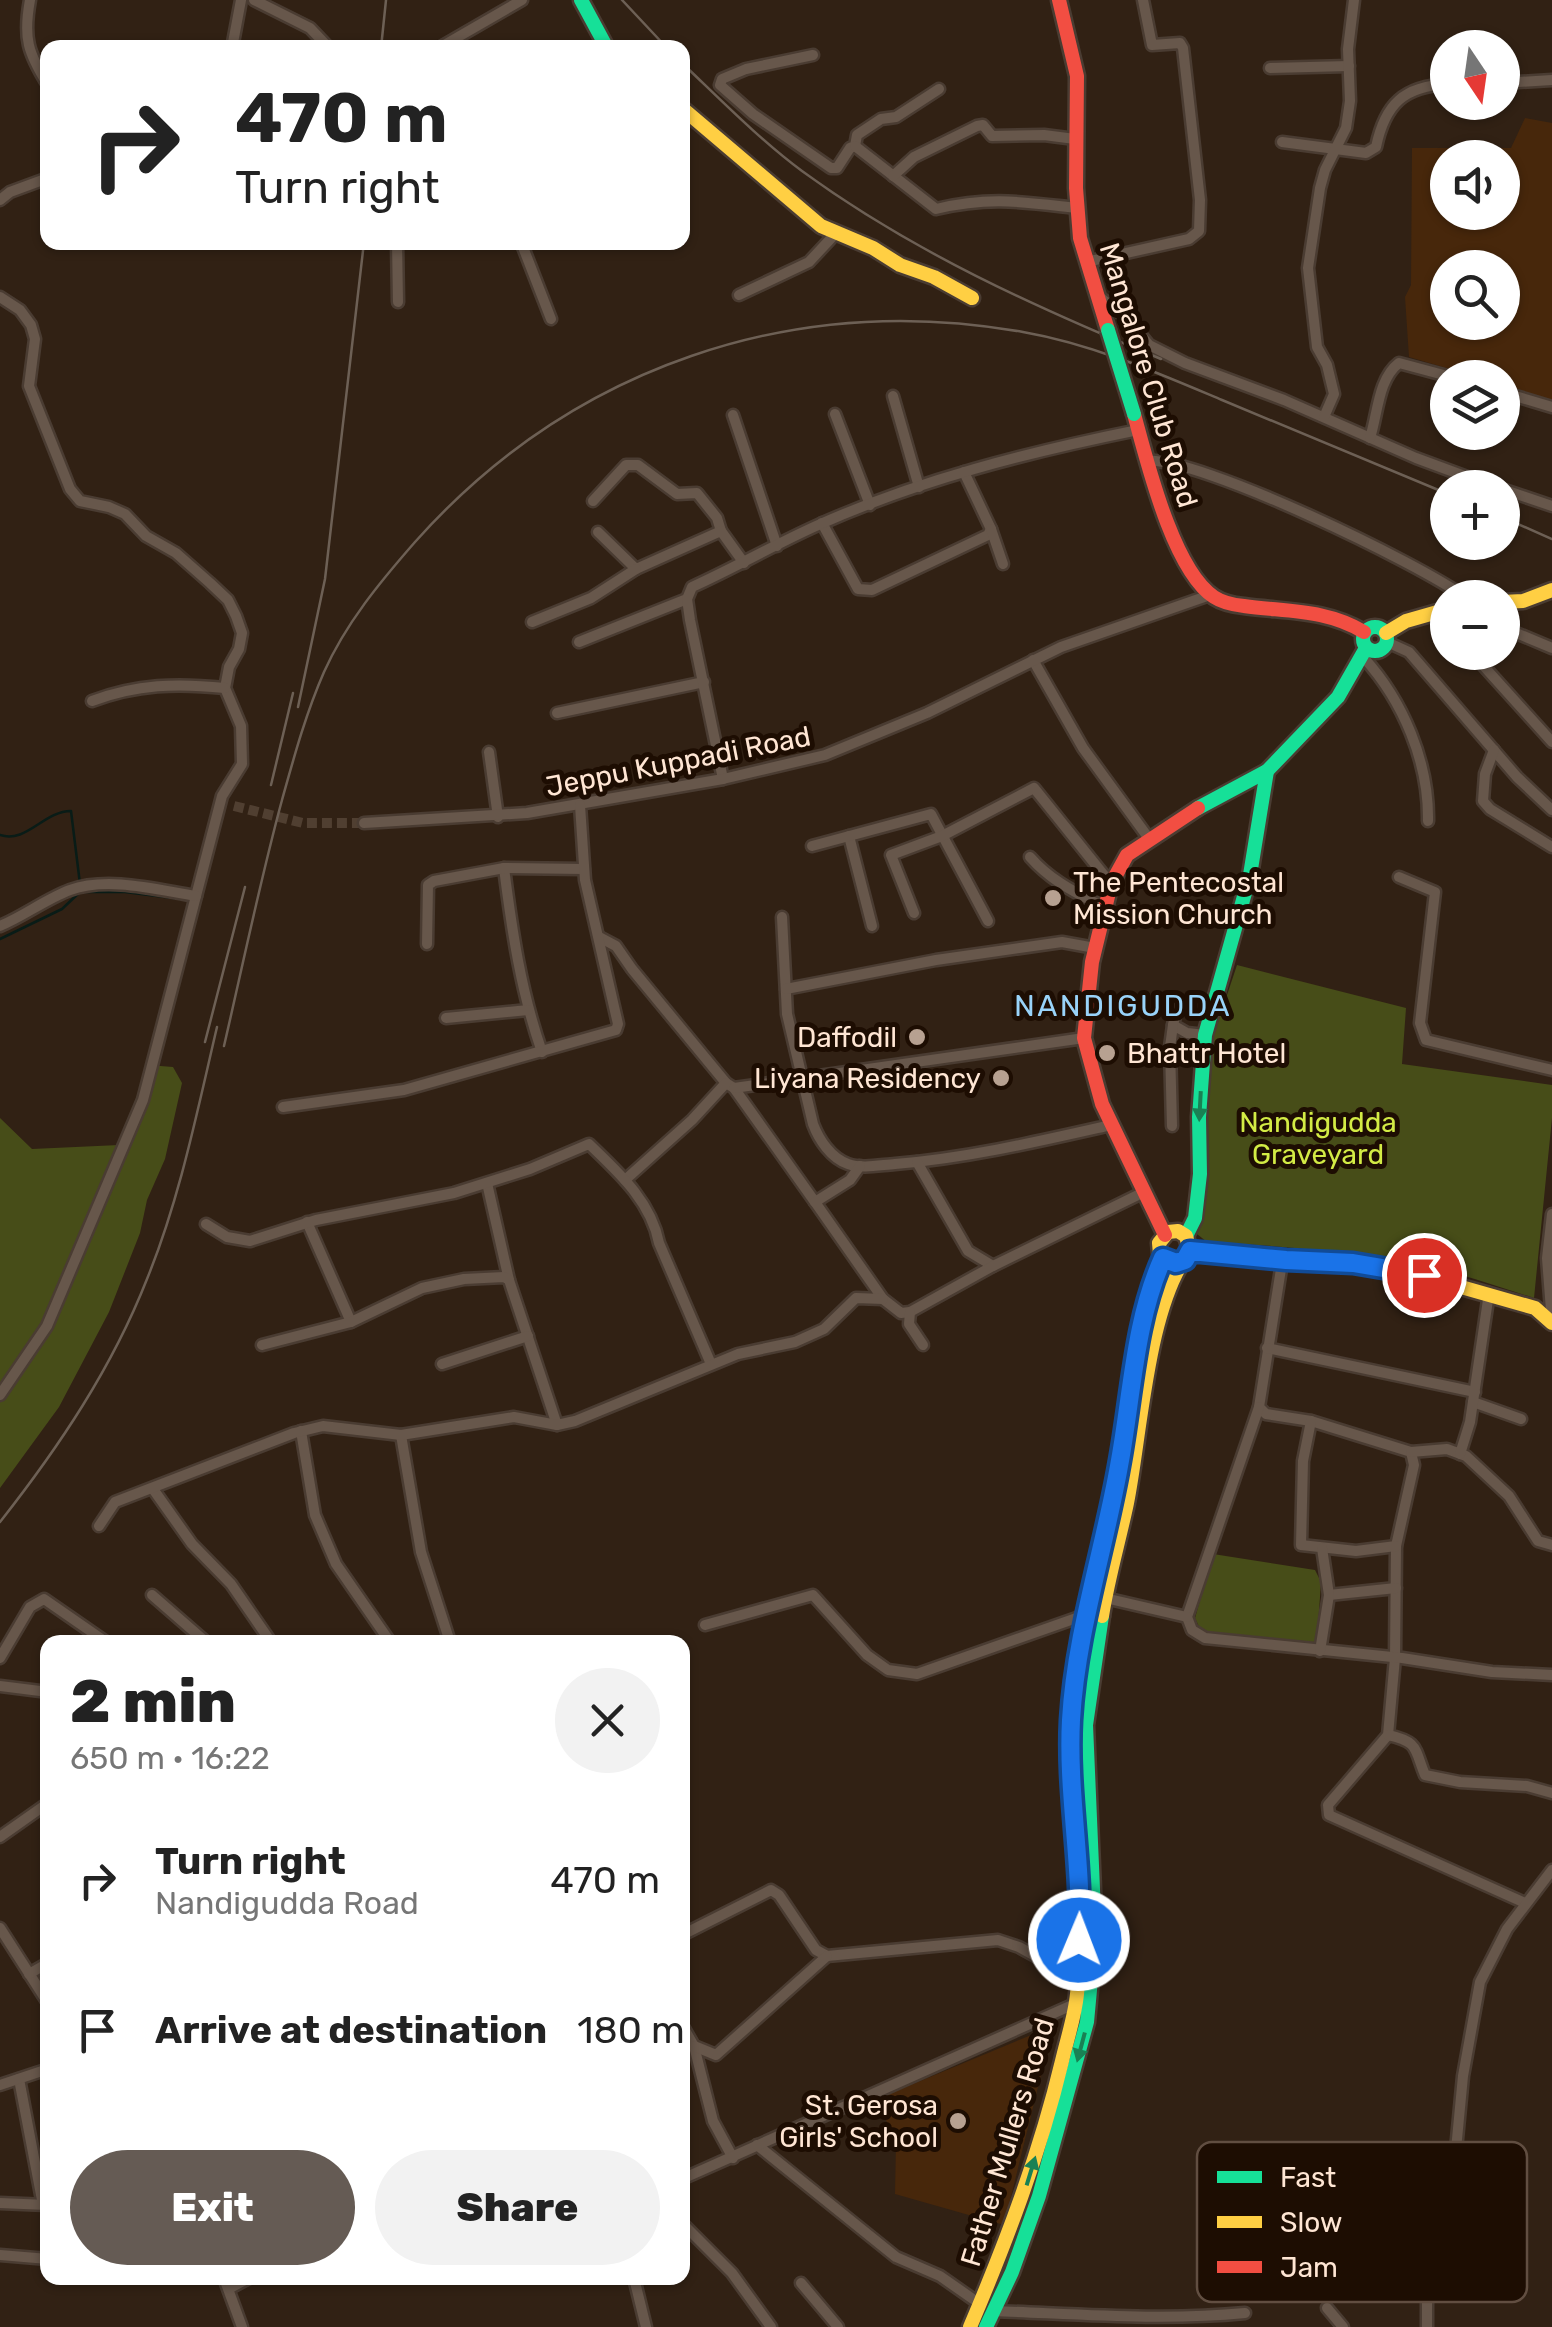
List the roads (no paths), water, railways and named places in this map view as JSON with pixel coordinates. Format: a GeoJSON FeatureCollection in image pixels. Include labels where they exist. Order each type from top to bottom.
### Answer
{"type":"FeatureCollection","features":[{"type":"Feature","properties":{"kind":"main road"},"geometry":{"type":"LineString","coordinates":[[581,0],[603,40]]}},
{"type":"Feature","properties":{"kind":"main road","name":"Mangalore Club Road"},"geometry":{"type":"LineString","coordinates":[[1059,0],[1077,78],[1077,208],[1086,262],[1162,509],[1188,562],[1210,595]]}},
{"type":"Feature","properties":{"kind":"main road"},"geometry":{"type":"LineString","coordinates":[[690,114],[821,226],[972,298]]}},
{"type":"Feature","properties":{"kind":"main road"},"geometry":{"type":"LineString","coordinates":[[1520,600],[1552,590]]}},
{"type":"Feature","properties":{"kind":"main road"},"geometry":{"type":"LineString","coordinates":[[1210,595],[1252,607],[1334,614],[1364,632]]}},
{"type":"Feature","properties":{"kind":"main road"},"geometry":{"type":"LineString","coordinates":[[1365,653],[1377,651],[1406,621],[1430,614]]}},
{"type":"Feature","properties":{"kind":"main road"},"geometry":{"type":"LineString","coordinates":[[1364,632],[1377,626],[1387,638]]}},
{"type":"Feature","properties":{"kind":"main road"},"geometry":{"type":"LineString","coordinates":[[1164,1235],[1102,1104],[1084,1038],[1095,948],[1111,884],[1127,855],[1207,802],[1267,771],[1338,696],[1365,653],[1364,632]]}},
{"type":"Feature","properties":{"kind":"main road"},"geometry":{"type":"LineString","coordinates":[[1082,2003],[1095,1936],[1086,1725],[1104,1598],[1127,1502],[1160,1310],[1170,1282],[1186,1256],[1186,1236],[1195,1218],[1205,1036],[1250,875],[1267,771]]}},
{"type":"Feature","properties":{"kind":"main road"},"geometry":{"type":"LineString","coordinates":[[1186,1236],[1173,1231],[1164,1235],[1158,1249],[1163,1258],[1171,1263],[1186,1256],[1353,1263],[1398,1269],[1535,1308],[1552,1323]]}},
{"type":"Feature","properties":{"kind":"main road","name":"Father Mullers Road"},"geometry":{"type":"LineString","coordinates":[[970,2327],[987,2308],[1082,2003],[1077,1978],[1081,1902],[1071,1720],[1085,1615],[1119,1469],[1149,1296],[1163,1258]]}},
{"type":"Feature","properties":{"kind":"main road"},"geometry":{"type":"LineString","coordinates":[[986,2327],[987,2308]]}},
{"type":"Feature","properties":{"kind":"street"},"geometry":{"type":"LineString","coordinates":[[30,0],[26,38],[30,57],[40,73]]}},
{"type":"Feature","properties":{"kind":"street"},"geometry":{"type":"LineString","coordinates":[[233,40],[240,0]]}},
{"type":"Feature","properties":{"kind":"street"},"geometry":{"type":"LineString","coordinates":[[254,0],[310,28],[321,40]]}},
{"type":"Feature","properties":{"kind":"street"},"geometry":{"type":"LineString","coordinates":[[462,40],[522,0]]}},
{"type":"Feature","properties":{"kind":"street"},"geometry":{"type":"LineString","coordinates":[[1086,262],[1189,239],[1199,231],[1200,200],[1182,48],[1180,43],[1157,46],[1149,42],[1143,0]]}},
{"type":"Feature","properties":{"kind":"street"},"geometry":{"type":"LineString","coordinates":[[1324,418],[1334,394],[1317,347],[1308,268],[1320,188],[1346,128],[1354,0]]}},
{"type":"Feature","properties":{"kind":"street"},"geometry":{"type":"LineString","coordinates":[[813,55],[746,69],[722,79],[720,85],[752,114],[832,168],[837,168],[855,146]]}},
{"type":"Feature","properties":{"kind":"street"},"geometry":{"type":"LineString","coordinates":[[1270,68],[1349,66]]}},
{"type":"Feature","properties":{"kind":"street"},"geometry":{"type":"LineString","coordinates":[[1520,82],[1552,80]]}},
{"type":"Feature","properties":{"kind":"street"},"geometry":{"type":"LineString","coordinates":[[1282,142],[1366,153],[1376,147],[1400,97],[1412,89],[1430,86]]}},
{"type":"Feature","properties":{"kind":"street"},"geometry":{"type":"LineString","coordinates":[[855,146],[857,135],[939,90]]}},
{"type":"Feature","properties":{"kind":"street"},"geometry":{"type":"LineString","coordinates":[[690,122],[696,118]]}},
{"type":"Feature","properties":{"kind":"street"},"geometry":{"type":"LineString","coordinates":[[893,176],[914,157],[976,126],[983,125],[992,136],[1044,135],[1076,140]]}},
{"type":"Feature","properties":{"kind":"street"},"geometry":{"type":"LineString","coordinates":[[855,146],[936,209],[970,200],[1077,208]]}},
{"type":"Feature","properties":{"kind":"street"},"geometry":{"type":"LineString","coordinates":[[0,200],[40,181]]}},
{"type":"Feature","properties":{"kind":"street"},"geometry":{"type":"LineString","coordinates":[[740,295],[809,262],[836,233]]}},
{"type":"Feature","properties":{"kind":"street"},"geometry":{"type":"LineString","coordinates":[[397,250],[398,302]]}},
{"type":"Feature","properties":{"kind":"street"},"geometry":{"type":"LineString","coordinates":[[524,250],[551,319]]}},
{"type":"Feature","properties":{"kind":"street"},"geometry":{"type":"LineString","coordinates":[[1096,295],[1127,318],[1149,345],[1185,363],[1453,470]]}},
{"type":"Feature","properties":{"kind":"street"},"geometry":{"type":"LineString","coordinates":[[0,297],[20,310],[32,325],[36,339],[29,386],[70,489],[80,502],[125,514],[146,536],[176,553],[228,600],[242,633],[239,649],[228,667],[225,688],[244,745],[242,764],[196,896],[143,1100],[47,1326],[0,1395]]}},
{"type":"Feature","properties":{"kind":"street"},"geometry":{"type":"LineString","coordinates":[[1370,438],[1389,370],[1400,362],[1430,371]]}},
{"type":"Feature","properties":{"kind":"street"},"geometry":{"type":"LineString","coordinates":[[893,396],[919,487]]}},
{"type":"Feature","properties":{"kind":"street"},"geometry":{"type":"LineString","coordinates":[[1520,397],[1552,407]]}},
{"type":"Feature","properties":{"kind":"street"},"geometry":{"type":"LineString","coordinates":[[835,414],[870,506]]}},
{"type":"Feature","properties":{"kind":"street"},"geometry":{"type":"LineString","coordinates":[[733,415],[777,546]]}},
{"type":"Feature","properties":{"kind":"street"},"geometry":{"type":"LineString","coordinates":[[723,779],[688,600],[692,587],[822,524],[919,487],[1074,443],[1138,430]]}},
{"type":"Feature","properties":{"kind":"street"},"geometry":{"type":"LineString","coordinates":[[1147,461],[1169,462],[1273,500],[1434,580]]}},
{"type":"Feature","properties":{"kind":"street"},"geometry":{"type":"LineString","coordinates":[[593,501],[626,466],[638,464],[676,494],[697,494],[717,518],[744,563]]}},
{"type":"Feature","properties":{"kind":"street"},"geometry":{"type":"LineString","coordinates":[[964,472],[1003,564]]}},
{"type":"Feature","properties":{"kind":"street"},"geometry":{"type":"LineString","coordinates":[[1520,495],[1552,506]]}},
{"type":"Feature","properties":{"kind":"street"},"geometry":{"type":"LineString","coordinates":[[822,524],[858,589],[872,590],[941,559],[991,530]]}},
{"type":"Feature","properties":{"kind":"street"},"geometry":{"type":"LineString","coordinates":[[532,622],[591,598],[636,569],[722,531]]}},
{"type":"Feature","properties":{"kind":"street"},"geometry":{"type":"LineString","coordinates":[[598,532],[636,569]]}},
{"type":"Feature","properties":{"kind":"street","name":"Jeppu Kuppadi Road"},"geometry":{"type":"LineString","coordinates":[[364,823],[498,817],[580,805],[723,779],[824,755],[926,714],[1061,646],[1210,595]]}},
{"type":"Feature","properties":{"kind":"street"},"geometry":{"type":"LineString","coordinates":[[579,642],[688,600]]}},
{"type":"Feature","properties":{"kind":"street"},"geometry":{"type":"LineString","coordinates":[[1520,635],[1552,648]]}},
{"type":"Feature","properties":{"kind":"street"},"geometry":{"type":"LineString","coordinates":[[1387,638],[1409,652],[1552,810]]}},
{"type":"Feature","properties":{"kind":"street"},"geometry":{"type":"LineString","coordinates":[[1365,653],[1420,756],[1428,790],[1428,821]]}},
{"type":"Feature","properties":{"kind":"street"},"geometry":{"type":"LineString","coordinates":[[1034,660],[1084,748],[1150,840]]}},
{"type":"Feature","properties":{"kind":"street"},"geometry":{"type":"LineString","coordinates":[[1487,670],[1552,742]]}},
{"type":"Feature","properties":{"kind":"street"},"geometry":{"type":"LineString","coordinates":[[558,713],[704,682]]}},
{"type":"Feature","properties":{"kind":"street"},"geometry":{"type":"LineString","coordinates":[[92,701],[143,685],[225,688]]}},
{"type":"Feature","properties":{"kind":"street"},"geometry":{"type":"LineString","coordinates":[[1494,750],[1485,774],[1483,801],[1552,847]]}},
{"type":"Feature","properties":{"kind":"street"},"geometry":{"type":"LineString","coordinates":[[489,752],[498,817]]}},
{"type":"Feature","properties":{"kind":"street"},"geometry":{"type":"LineString","coordinates":[[914,913],[892,856],[942,836],[1034,788],[1111,884]]}},
{"type":"Feature","properties":{"kind":"street"},"geometry":{"type":"LineString","coordinates":[[283,1108],[404,1090],[616,1030],[618,1024],[584,869],[580,805]]}},
{"type":"Feature","properties":{"kind":"street"},"geometry":{"type":"LineString","coordinates":[[812,846],[931,814],[988,921]]}},
{"type":"Feature","properties":{"kind":"street"},"geometry":{"type":"LineString","coordinates":[[849,836],[872,926]]}},
{"type":"Feature","properties":{"kind":"street"},"geometry":{"type":"LineString","coordinates":[[1030,857],[1067,890],[1106,908]]}},
{"type":"Feature","properties":{"kind":"street"},"geometry":{"type":"LineString","coordinates":[[427,944],[428,885],[504,868],[584,869]]}},
{"type":"Feature","properties":{"kind":"street"},"geometry":{"type":"LineString","coordinates":[[504,868],[514,951],[542,1052]]}},
{"type":"Feature","properties":{"kind":"street"},"geometry":{"type":"LineString","coordinates":[[1399,876],[1435,892],[1420,1023],[1426,1040],[1552,1070]]}},
{"type":"Feature","properties":{"kind":"street"},"geometry":{"type":"LineString","coordinates":[[0,926],[81,887],[126,885],[196,896]]}},
{"type":"Feature","properties":{"kind":"street"},"geometry":{"type":"LineString","coordinates":[[782,917],[787,1014],[803,1079],[819,1139],[846,1164],[918,1162],[1111,1125]]}},
{"type":"Feature","properties":{"kind":"street"},"geometry":{"type":"LineString","coordinates":[[599,937],[616,946],[730,1085],[883,1299],[901,1313],[910,1312],[993,1266],[1144,1192]]}},
{"type":"Feature","properties":{"kind":"street"},"geometry":{"type":"LineString","coordinates":[[786,989],[936,960],[1062,942],[1095,948]]}},
{"type":"Feature","properties":{"kind":"street"},"geometry":{"type":"LineString","coordinates":[[1172,1126],[1170,1047],[1179,1000]]}},
{"type":"Feature","properties":{"kind":"street"},"geometry":{"type":"LineString","coordinates":[[446,1018],[528,1010]]}},
{"type":"Feature","properties":{"kind":"street"},"geometry":{"type":"LineString","coordinates":[[1173,1025],[1187,1033],[1205,1036]]}},
{"type":"Feature","properties":{"kind":"street"},"geometry":{"type":"LineString","coordinates":[[626,1180],[730,1085],[803,1079],[1084,1038]]}},
{"type":"Feature","properties":{"kind":"street"},"geometry":{"type":"LineString","coordinates":[[206,1224],[227,1237],[250,1241],[308,1222],[454,1193],[530,1170],[589,1144],[637,1193],[656,1227],[659,1243],[711,1364]]}},
{"type":"Feature","properties":{"kind":"street"},"geometry":{"type":"LineString","coordinates":[[918,1162],[968,1251],[993,1266]]}},
{"type":"Feature","properties":{"kind":"street"},"geometry":{"type":"LineString","coordinates":[[815,1202],[850,1180],[860,1166]]}},
{"type":"Feature","properties":{"kind":"street"},"geometry":{"type":"LineString","coordinates":[[487,1183],[510,1280],[557,1425]]}},
{"type":"Feature","properties":{"kind":"street"},"geometry":{"type":"LineString","coordinates":[[1552,1214],[1547,1258],[1552,1323]]}},
{"type":"Feature","properties":{"kind":"street"},"geometry":{"type":"LineString","coordinates":[[308,1222],[351,1322]]}},
{"type":"Feature","properties":{"kind":"street"},"geometry":{"type":"LineString","coordinates":[[1286,1260],[1259,1407],[1187,1617],[1192,1630],[1205,1638],[1552,1676]]}},
{"type":"Feature","properties":{"kind":"street"},"geometry":{"type":"LineString","coordinates":[[262,1345],[351,1322],[422,1288],[464,1279],[510,1280]]}},
{"type":"Feature","properties":{"kind":"street"},"geometry":{"type":"LineString","coordinates":[[1460,1454],[1474,1397],[1489,1294]]}},
{"type":"Feature","properties":{"kind":"street"},"geometry":{"type":"LineString","coordinates":[[100,1526],[115,1502],[301,1431],[323,1426],[401,1435],[514,1418],[557,1425],[602,1412],[750,1350],[796,1342],[824,1328],[856,1298],[883,1299]]}},
{"type":"Feature","properties":{"kind":"street"},"geometry":{"type":"LineString","coordinates":[[910,1312],[909,1324],[923,1345]]}},
{"type":"Feature","properties":{"kind":"street"},"geometry":{"type":"LineString","coordinates":[[442,1364],[528,1336]]}},
{"type":"Feature","properties":{"kind":"street"},"geometry":{"type":"LineString","coordinates":[[1267,1348],[1474,1397],[1521,1419]]}},
{"type":"Feature","properties":{"kind":"street"},"geometry":{"type":"LineString","coordinates":[[1259,1407],[1266,1414],[1311,1421],[1411,1452],[1447,1450],[1460,1454],[1481,1468],[1509,1496],[1538,1541],[1552,1546]]}},
{"type":"Feature","properties":{"kind":"street"},"geometry":{"type":"LineString","coordinates":[[1311,1421],[1303,1461],[1301,1545],[1356,1551],[1396,1546]]}},
{"type":"Feature","properties":{"kind":"street"},"geometry":{"type":"LineString","coordinates":[[301,1431],[315,1516],[336,1564],[381,1635]]}},
{"type":"Feature","properties":{"kind":"street"},"geometry":{"type":"LineString","coordinates":[[401,1435],[421,1552],[448,1635]]}},
{"type":"Feature","properties":{"kind":"street"},"geometry":{"type":"LineString","coordinates":[[1411,1452],[1414,1465],[1396,1546],[1395,1658],[1388,1735],[1328,1805],[1330,1815],[1525,1903]]}},
{"type":"Feature","properties":{"kind":"street"},"geometry":{"type":"LineString","coordinates":[[152,1489],[192,1544],[231,1584],[266,1635]]}},
{"type":"Feature","properties":{"kind":"street"},"geometry":{"type":"LineString","coordinates":[[1320,1651],[1329,1595],[1322,1548]]}},
{"type":"Feature","properties":{"kind":"street"},"geometry":{"type":"LineString","coordinates":[[1329,1595],[1396,1588]]}},
{"type":"Feature","properties":{"kind":"street"},"geometry":{"type":"LineString","coordinates":[[705,1625],[814,1594],[867,1655],[888,1670],[917,1674],[1085,1615]]}},
{"type":"Feature","properties":{"kind":"street"},"geometry":{"type":"LineString","coordinates":[[152,1595],[198,1635]]}},
{"type":"Feature","properties":{"kind":"street"},"geometry":{"type":"LineString","coordinates":[[0,1658],[30,1608],[44,1598],[96,1635]]}},
{"type":"Feature","properties":{"kind":"street"},"geometry":{"type":"LineString","coordinates":[[1104,1598],[1187,1617]]}},
{"type":"Feature","properties":{"kind":"street"},"geometry":{"type":"LineString","coordinates":[[191,1635],[194,1632]]}},
{"type":"Feature","properties":{"kind":"street"},"geometry":{"type":"LineString","coordinates":[[0,1686],[40,1691]]}},
{"type":"Feature","properties":{"kind":"street"},"geometry":{"type":"LineString","coordinates":[[1388,1735],[1408,1740],[1416,1747],[1425,1775],[1460,1782],[1527,1786],[1552,1793]]}},
{"type":"Feature","properties":{"kind":"street"},"geometry":{"type":"LineString","coordinates":[[0,1837],[40,1809]]}},
{"type":"Feature","properties":{"kind":"street"},"geometry":{"type":"LineString","coordinates":[[1456,2142],[1462,2076],[1479,1986],[1504,1933],[1552,1870]]}},
{"type":"Feature","properties":{"kind":"street"},"geometry":{"type":"LineString","coordinates":[[690,1931],[771,1890],[780,1895],[816,1950],[827,1956],[998,1940],[1077,1978]]}},
{"type":"Feature","properties":{"kind":"street"},"geometry":{"type":"LineString","coordinates":[[0,1928],[40,1990]]}},
{"type":"Feature","properties":{"kind":"street"},"geometry":{"type":"LineString","coordinates":[[694,2046],[716,2056],[827,1956]]}},
{"type":"Feature","properties":{"kind":"street"},"geometry":{"type":"LineString","coordinates":[[29,1974],[40,1967]]}},
{"type":"Feature","properties":{"kind":"street"},"geometry":{"type":"LineString","coordinates":[[690,2176],[1082,2003]]}},
{"type":"Feature","properties":{"kind":"street"},"geometry":{"type":"LineString","coordinates":[[690,2039],[714,2120],[733,2158]]}},
{"type":"Feature","properties":{"kind":"street"},"geometry":{"type":"LineString","coordinates":[[0,2085],[40,2072]]}},
{"type":"Feature","properties":{"kind":"street"},"geometry":{"type":"LineString","coordinates":[[18,2079],[40,2182]]}},
{"type":"Feature","properties":{"kind":"street"},"geometry":{"type":"LineString","coordinates":[[756,2146],[896,2256],[940,2276],[987,2308],[1099,2322],[1245,2313]]}},
{"type":"Feature","properties":{"kind":"street"},"geometry":{"type":"LineString","coordinates":[[0,2203],[40,2205]]}},
{"type":"Feature","properties":{"kind":"street"},"geometry":{"type":"LineString","coordinates":[[690,2230],[732,2273],[771,2327]]}},
{"type":"Feature","properties":{"kind":"street"},"geometry":{"type":"LineString","coordinates":[[0,2255],[40,2258]]}},
{"type":"Feature","properties":{"kind":"street"},"geometry":{"type":"LineString","coordinates":[[801,2283],[838,2327]]}},
{"type":"Feature","properties":{"kind":"street"},"geometry":{"type":"LineString","coordinates":[[228,2285],[242,2327]]}},
{"type":"Feature","properties":{"kind":"street"},"geometry":{"type":"LineString","coordinates":[[636,2285],[646,2327]]}},
{"type":"Feature","properties":{"kind":"street"},"geometry":{"type":"LineString","coordinates":[[1327,2308],[1342,2327]]}},
{"type":"Feature","properties":{"kind":"waterway"},"geometry":{"type":"LineString","coordinates":[[0,835],[18,835],[52,816],[71,811],[80,884]]}},
{"type":"Feature","properties":{"kind":"waterway"},"geometry":{"type":"LineString","coordinates":[[0,939],[62,909],[80,892]]}},
{"type":"Feature","properties":{"kind":"waterway"},"geometry":{"type":"LineString","coordinates":[[81,892],[125,892],[189,900]]}},
{"type":"Feature","properties":{"kind":"tunnel"},"geometry":{"type":"LineString","coordinates":[[234,806],[303,823],[364,823]]}},
{"type":"Feature","properties":{"kind":"railway"},"geometry":{"type":"LineString","coordinates":[[382,40],[386,0]]}},
{"type":"Feature","properties":{"kind":"railway"},"geometry":{"type":"LineString","coordinates":[[622,0],[660,40]]}},
{"type":"Feature","properties":{"kind":"railway"},"geometry":{"type":"LineString","coordinates":[[690,71],[786,159],[887,227],[1021,298],[1161,359]]}},
{"type":"Feature","properties":{"kind":"railway"},"geometry":{"type":"LineString","coordinates":[[298,707],[325,579],[363,250]]}},
{"type":"Feature","properties":{"kind":"railway"},"geometry":{"type":"LineString","coordinates":[[224,1046],[291,768],[318,688],[343,637],[402,557],[476,481],[543,430],[615,388],[691,356],[771,334],[853,323],[937,322],[1023,332],[1074,344],[1149,370],[1430,487]]}},
{"type":"Feature","properties":{"kind":"railway"},"geometry":{"type":"LineString","coordinates":[[1520,525],[1552,539]]}},
{"type":"Feature","properties":{"kind":"railway"},"geometry":{"type":"LineString","coordinates":[[271,785],[293,693]]}},
{"type":"Feature","properties":{"kind":"railway"},"geometry":{"type":"LineString","coordinates":[[205,1042],[245,887]]}},
{"type":"Feature","properties":{"kind":"railway"},"geometry":{"type":"LineString","coordinates":[[0,1522],[82,1406],[133,1312],[178,1186],[217,1027]]}},
{"type":"Feature","properties":{"kind":"place","name":"The Pentecostal Mission Church"},"geometry":{"type":"Point","coordinates":[1053,898]}},
{"type":"Feature","properties":{"kind":"place","name":"Daffodil"},"geometry":{"type":"Point","coordinates":[917,1037]}},
{"type":"Feature","properties":{"kind":"place","name":"Bhattr Hotel"},"geometry":{"type":"Point","coordinates":[1107,1053]}},
{"type":"Feature","properties":{"kind":"place","name":"Liyana Residency"},"geometry":{"type":"Point","coordinates":[1001,1078]}},
{"type":"Feature","properties":{"kind":"place","name":"St. Gerosa Girls' School"},"geometry":{"type":"Point","coordinates":[958,2121]}},
{"type":"Feature","properties":{"kind":"district","name":"NANDIGUDDA"},"geometry":{"type":"Point","coordinates":[1123,1006]}},
{"type":"Feature","properties":{"kind":"park label","name":"Nandigudda Graveyard"},"geometry":{"type":"Point","coordinates":[1318,1138]}}]}
